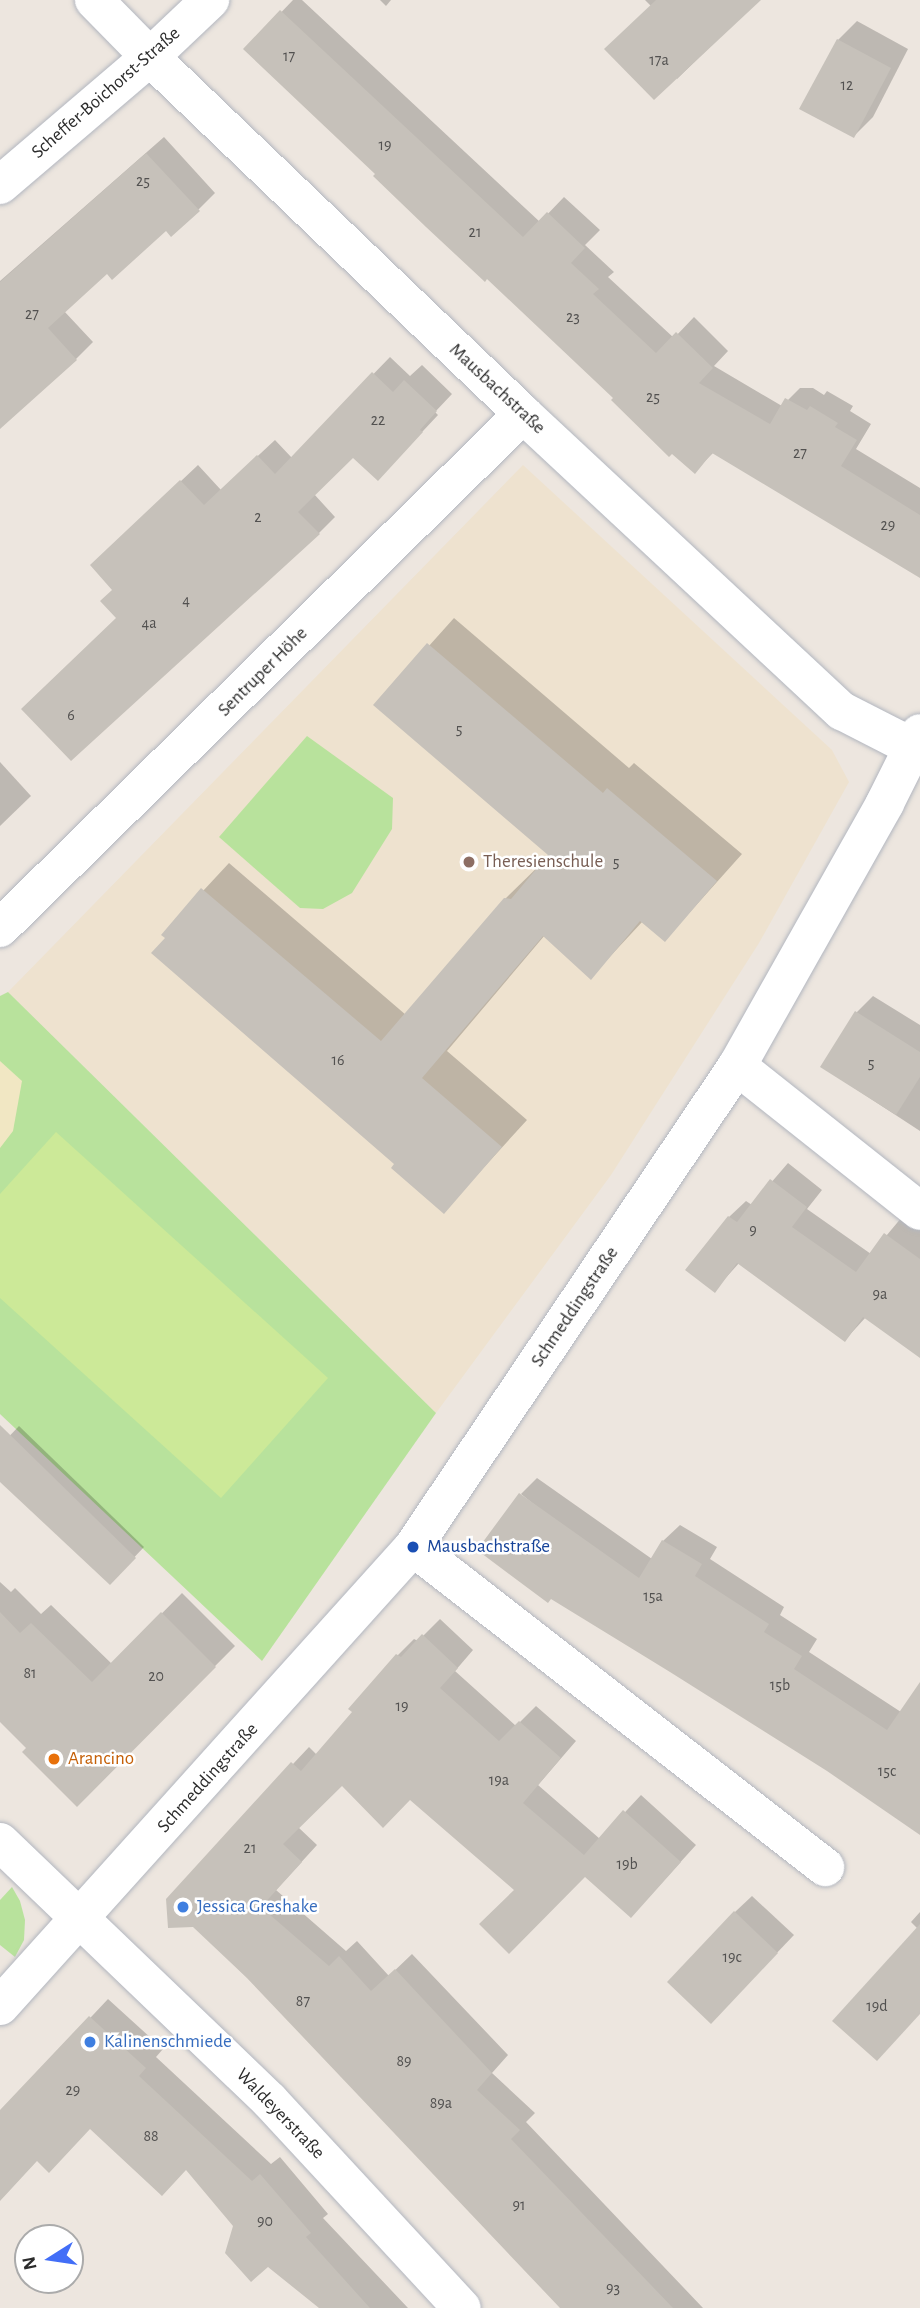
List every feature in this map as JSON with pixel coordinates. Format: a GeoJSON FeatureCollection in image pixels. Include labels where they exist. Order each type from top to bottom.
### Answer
{"type":"FeatureCollection","features":[{"type":"Feature","properties":{"kind":"street","name":"Mausbachstraße"},"geometry":{"type":"LineString","coordinates":[[94,0],[150,57],[523,414],[842,711],[918,744]]}},
{"type":"Feature","properties":{"kind":"street","name":"Scheffer-Boichorst-Straße"},"geometry":{"type":"LineString","coordinates":[[0,185],[150,57],[210,0]]}},
{"type":"Feature","properties":{"kind":"street","name":"Sentruper Höhe"},"geometry":{"type":"LineString","coordinates":[[0,928],[523,414]]}},
{"type":"Feature","properties":{"kind":"street","name":"Schmeddingstraße"},"geometry":{"type":"LineString","coordinates":[[0,2006],[413,1547],[737,1066],[918,744]]}},
{"type":"Feature","properties":{"kind":"street"},"geometry":{"type":"LineString","coordinates":[[737,1066],[920,1211]]}},
{"type":"Feature","properties":{"kind":"street"},"geometry":{"type":"LineString","coordinates":[[413,1547],[825,1867]]}},
{"type":"Feature","properties":{"kind":"street","name":"Waldeyerstraße"},"geometry":{"type":"LineString","coordinates":[[0,1842],[82,1917],[270,2101],[462,2308]]}},
{"type":"Feature","properties":{"kind":"shaded area","name":"Theresienschule"},"geometry":{"type":"Polygon","coordinates":[[[523,465],[832,750],[849,782],[759,943],[611,1175],[436,1413],[8,992],[523,465]]]}},
{"type":"Feature","properties":{"kind":"green space"},"geometry":{"type":"Polygon","coordinates":[[[307,736],[393,798],[392,829],[352,893],[323,909],[300,908],[219,837],[307,736]]]}},
{"type":"Feature","properties":{"kind":"green space"},"geometry":{"type":"Polygon","coordinates":[[[8,992],[436,1413],[262,1661],[0,1414],[0,996],[8,992]]]}},
{"type":"Feature","properties":{"kind":"green space"},"geometry":{"type":"Polygon","coordinates":[[[56,1132],[328,1378],[221,1498],[0,1298],[0,1194],[56,1132]]]}},
{"type":"Feature","properties":{"kind":"green space"},"geometry":{"type":"Polygon","coordinates":[[[12,1887],[20,1901],[25,1920],[24,1940],[15,1957],[0,1945],[0,1900],[12,1887]]]}},
{"type":"Feature","properties":{"kind":"sand"},"geometry":{"type":"Polygon","coordinates":[[[0,1061],[22,1081],[13,1131],[0,1148],[0,1061]]]}},
{"type":"Feature","properties":{"kind":"building"},"geometry":{"type":"Polygon","coordinates":[[[656,0],[761,0],[654,100],[604,49],[656,0]]]}},
{"type":"Feature","properties":{"kind":"building"},"geometry":{"type":"Polygon","coordinates":[[[280,10],[523,237],[547,212],[585,248],[571,263],[599,289],[593,294],[656,353],[676,332],[713,368],[699,383],[770,424],[785,398],[807,410],[810,406],[838,423],[835,427],[857,440],[841,466],[920,515],[920,578],[712,453],[695,474],[672,454],[669,457],[611,400],[613,398],[487,279],[485,282],[426,227],[373,176],[375,174],[243,49],[280,10]]]}},
{"type":"Feature","properties":{"kind":"building"},"geometry":{"type":"Polygon","coordinates":[[[837,39],[891,68],[854,138],[799,109],[837,39]]]}},
{"type":"Feature","properties":{"kind":"building"},"geometry":{"type":"Polygon","coordinates":[[[146,153],[200,211],[171,237],[166,231],[112,280],[107,274],[48,328],[77,360],[0,429],[0,282],[146,153]]]}},
{"type":"Feature","properties":{"kind":"building"},"geometry":{"type":"Polygon","coordinates":[[[372,372],[393,392],[404,380],[437,411],[420,430],[423,432],[378,481],[353,458],[298,512],[320,534],[71,761],[21,709],[116,618],[100,601],[112,590],[90,565],[180,480],[204,505],[257,455],[275,474],[372,372]]]}},
{"type":"Feature","properties":{"kind":"building"},"geometry":{"type":"Polygon","coordinates":[[[427,643],[603,793],[607,788],[717,881],[665,942],[640,921],[591,980],[543,936],[422,1078],[502,1147],[444,1214],[391,1168],[394,1164],[151,953],[165,938],[161,935],[201,888],[381,1041],[504,898],[511,899],[548,855],[373,705],[427,643]]]}},
{"type":"Feature","properties":{"kind":"building"},"geometry":{"type":"Polygon","coordinates":[[[855,1011],[920,1052],[920,1077],[896,1115],[820,1067],[855,1011]]]}},
{"type":"Feature","properties":{"kind":"building"},"geometry":{"type":"Polygon","coordinates":[[[770,1179],[807,1207],[792,1227],[856,1272],[884,1233],[920,1259],[920,1358],[863,1317],[845,1342],[737,1263],[715,1293],[685,1270],[728,1216],[737,1222],[770,1179]]]}},
{"type":"Feature","properties":{"kind":"building"},"geometry":{"type":"Polygon","coordinates":[[[0,1425],[136,1558],[110,1585],[0,1482],[0,1425]]]}},
{"type":"Feature","properties":{"kind":"building"},"geometry":{"type":"Polygon","coordinates":[[[519,1493],[639,1578],[662,1540],[702,1564],[695,1576],[769,1624],[764,1632],[802,1656],[794,1669],[887,1730],[920,1682],[920,1835],[827,1771],[670,1672],[551,1599],[548,1603],[477,1550],[519,1493]]]}},
{"type":"Feature","properties":{"kind":"building"},"geometry":{"type":"Polygon","coordinates":[[[0,1612],[20,1633],[31,1623],[92,1682],[161,1612],[216,1667],[77,1807],[22,1752],[26,1748],[0,1722],[0,1612]]]}},
{"type":"Feature","properties":{"kind":"building"},"geometry":{"type":"Polygon","coordinates":[[[422,1634],[458,1668],[440,1688],[499,1741],[519,1721],[561,1758],[523,1803],[584,1855],[623,1810],[681,1862],[631,1918],[585,1877],[509,1954],[479,1924],[514,1890],[410,1800],[383,1828],[342,1786],[283,1844],[302,1862],[261,1907],[329,1966],[339,1956],[371,1991],[395,1969],[492,2073],[477,2090],[520,2130],[511,2139],[673,2308],[560,2308],[247,1978],[193,1927],[168,1928],[166,1899],[291,1762],[301,1771],[352,1712],[348,1709],[396,1654],[401,1657],[422,1634]]]}},
{"type":"Feature","properties":{"kind":"building"},"geometry":{"type":"Polygon","coordinates":[[[734,1911],[778,1953],[711,2024],[667,1982],[734,1911]]]}},
{"type":"Feature","properties":{"kind":"building"},"geometry":{"type":"Polygon","coordinates":[[[920,1924],[920,2014],[877,2061],[832,2021],[920,1924]]]}},
{"type":"Feature","properties":{"kind":"building"},"geometry":{"type":"Polygon","coordinates":[[[89,2016],[146,2068],[139,2076],[252,2181],[260,2174],[311,2233],[306,2237],[370,2308],[319,2308],[268,2267],[251,2282],[225,2253],[233,2226],[186,2170],[162,2196],[90,2129],[49,2173],[37,2161],[0,2201],[0,2110],[89,2016]]]}},
{"type":"Feature","properties":{"kind":"place","name":"Theresienschule"},"geometry":{"type":"Point","coordinates":[469,862]}},
{"type":"Feature","properties":{"kind":"place","name":"Mausbachstraße"},"geometry":{"type":"Point","coordinates":[413,1547]}},
{"type":"Feature","properties":{"kind":"place","name":"Arancino"},"geometry":{"type":"Point","coordinates":[54,1759]}},
{"type":"Feature","properties":{"kind":"place","name":"Jessica Greshake"},"geometry":{"type":"Point","coordinates":[183,1907]}},
{"type":"Feature","properties":{"kind":"place","name":"Kalinenschmiede"},"geometry":{"type":"Point","coordinates":[90,2042]}}]}
